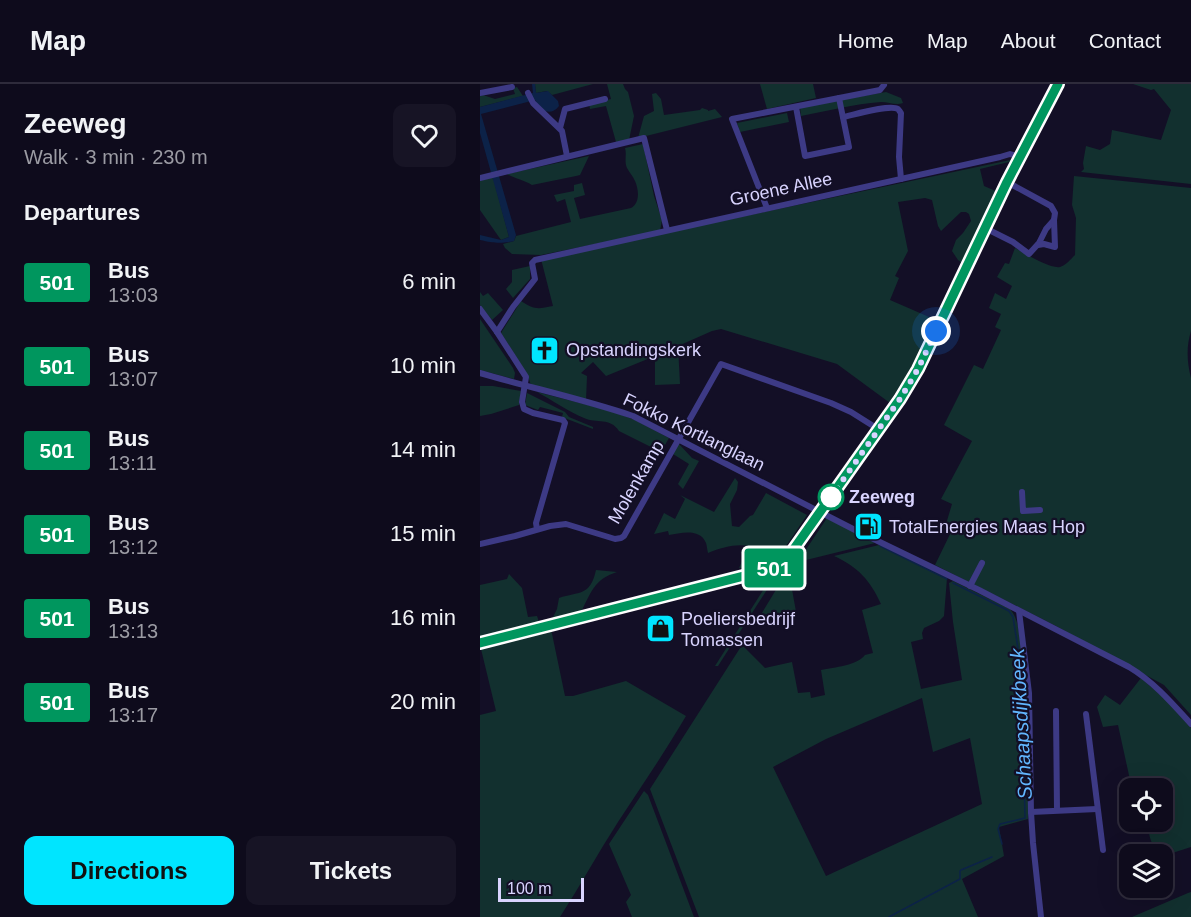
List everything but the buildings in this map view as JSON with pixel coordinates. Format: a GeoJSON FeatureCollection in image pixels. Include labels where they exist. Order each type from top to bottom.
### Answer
{"type":"FeatureCollection","features":[{"type":"Feature","properties":{"kind":"main road"},"geometry":{"type":"LineString","coordinates":[[480,643],[775,568],[786,560],[918,369],[1007,182],[1058,84]]}},
{"type":"Feature","properties":{"kind":"street"},"geometry":{"type":"LineString","coordinates":[[766,208],[732,119],[880,90],[884,85]]}},
{"type":"Feature","properties":{"kind":"street"},"geometry":{"type":"LineString","coordinates":[[480,93],[512,87]]}},
{"type":"Feature","properties":{"kind":"street"},"geometry":{"type":"LineString","coordinates":[[528,93],[533,103],[562,131],[567,156]]}},
{"type":"Feature","properties":{"kind":"street"},"geometry":{"type":"LineString","coordinates":[[796,107],[805,156],[849,147],[839,98]]}},
{"type":"Feature","properties":{"kind":"street"},"geometry":{"type":"LineString","coordinates":[[560,129],[565,109],[605,99]]}},
{"type":"Feature","properties":{"kind":"street"},"geometry":{"type":"LineString","coordinates":[[843,117],[888,108],[900,110],[898,157],[901,179]]}},
{"type":"Feature","properties":{"kind":"street"},"geometry":{"type":"LineString","coordinates":[[480,178],[644,138],[667,230]]}},
{"type":"Feature","properties":{"kind":"street","name":"Groene Allee"},"geometry":{"type":"LineString","coordinates":[[497,332],[535,279],[532,263],[535,260],[1010,154],[1020,157]]}},
{"type":"Feature","properties":{"kind":"street"},"geometry":{"type":"LineString","coordinates":[[1007,182],[1051,206],[1055,213],[1055,247],[1037,245]]}},
{"type":"Feature","properties":{"kind":"street"},"geometry":{"type":"LineString","coordinates":[[985,228],[1013,242],[1029,254],[1054,220]]}},
{"type":"Feature","properties":{"kind":"street"},"geometry":{"type":"LineString","coordinates":[[480,309],[526,377],[522,402],[524,409],[563,420],[565,423],[536,523],[537,530]]}},
{"type":"Feature","properties":{"kind":"street","name":"Molenkamp"},"geometry":{"type":"LineString","coordinates":[[480,544],[549,526],[566,524],[615,539],[624,536],[721,364],[831,403],[851,412],[878,429]]}},
{"type":"Feature","properties":{"kind":"street","name":"Fokko Kortlanglaan"},"geometry":{"type":"LineString","coordinates":[[480,373],[633,416],[821,512]]}},
{"type":"Feature","properties":{"kind":"street"},"geometry":{"type":"LineString","coordinates":[[1022,492],[1023,511],[1041,510]]}},
{"type":"Feature","properties":{"kind":"street"},"geometry":{"type":"LineString","coordinates":[[821,512],[1143,675],[1191,724]]}},
{"type":"Feature","properties":{"kind":"street"},"geometry":{"type":"LineString","coordinates":[[970,586],[982,563]]}},
{"type":"Feature","properties":{"kind":"street"},"geometry":{"type":"LineString","coordinates":[[1019,611],[1029,693],[1031,812],[1041,917]]}},
{"type":"Feature","properties":{"kind":"street"},"geometry":{"type":"LineString","coordinates":[[1056,711],[1057,810]]}},
{"type":"Feature","properties":{"kind":"street"},"geometry":{"type":"LineString","coordinates":[[1086,714],[1103,850]]}},
{"type":"Feature","properties":{"kind":"street"},"geometry":{"type":"LineString","coordinates":[[1031,812],[1097,809]]}},
{"type":"Feature","properties":{"kind":"green space"},"geometry":{"type":"Polygon","coordinates":[[[535,84],[593,84],[552,95],[547,91],[536,93],[535,84]]]}},
{"type":"Feature","properties":{"kind":"green space"},"geometry":{"type":"Polygon","coordinates":[[[607,84],[623,84],[628,92],[634,116],[629,140],[616,142],[606,106],[590,109],[589,104],[611,99],[607,84]]]}},
{"type":"Feature","properties":{"kind":"green space"},"geometry":{"type":"Polygon","coordinates":[[[760,84],[813,84],[816,98],[767,109],[760,84]]]}},
{"type":"Feature","properties":{"kind":"green space"},"geometry":{"type":"Polygon","coordinates":[[[1133,84],[1191,84],[1191,184],[1081,172],[1084,169],[1086,146],[1100,150],[1110,144],[1112,130],[1161,140],[1171,110],[1154,89],[1133,84]]]}},
{"type":"Feature","properties":{"kind":"green space"},"geometry":{"type":"Polygon","coordinates":[[[517,87],[523,96],[480,107],[480,96],[495,99],[515,94],[513,88],[517,87]]]}},
{"type":"Feature","properties":{"kind":"green space"},"geometry":{"type":"Polygon","coordinates":[[[886,92],[901,98],[903,103],[871,103],[801,116],[800,107],[886,92]]]}},
{"type":"Feature","properties":{"kind":"green space"},"geometry":{"type":"Polygon","coordinates":[[[656,93],[661,99],[664,115],[702,108],[708,111],[715,109],[722,117],[638,138],[644,116],[654,111],[652,94],[656,93]]]}},
{"type":"Feature","properties":{"kind":"green space"},"geometry":{"type":"Polygon","coordinates":[[[787,113],[789,122],[740,132],[737,123],[787,113]]]}},
{"type":"Feature","properties":{"kind":"green space"},"geometry":{"type":"Polygon","coordinates":[[[643,144],[654,196],[662,220],[660,231],[541,255],[512,254],[505,248],[503,244],[514,241],[516,236],[571,222],[565,199],[557,202],[554,195],[574,191],[574,185],[582,183],[585,195],[574,198],[580,219],[634,206],[638,192],[635,181],[626,166],[625,148],[643,144]]]}},
{"type":"Feature","properties":{"kind":"green space"},"geometry":{"type":"Polygon","coordinates":[[[589,156],[580,175],[576,176],[532,185],[507,174],[589,156]]]}},
{"type":"Feature","properties":{"kind":"green space"},"geometry":{"type":"Polygon","coordinates":[[[1015,159],[980,169],[984,186],[998,192],[962,263],[952,251],[956,240],[971,221],[969,214],[961,212],[941,231],[932,200],[925,198],[898,202],[908,251],[895,276],[899,278],[890,300],[936,320],[903,386],[900,386],[890,403],[837,364],[721,329],[678,346],[680,384],[655,385],[655,356],[606,376],[593,362],[581,373],[587,376],[586,400],[531,385],[527,374],[501,333],[521,301],[536,308],[553,306],[541,259],[1015,159]]]}},
{"type":"Feature","properties":{"kind":"green space"},"geometry":{"type":"Polygon","coordinates":[[[1074,176],[1191,188],[1191,331],[1188,354],[1191,378],[1191,715],[1164,685],[1056,626],[935,565],[953,528],[946,524],[952,504],[941,499],[972,441],[944,425],[974,365],[983,369],[1001,330],[995,327],[1001,314],[989,308],[995,293],[1006,299],[1012,286],[997,277],[1005,263],[1009,264],[1015,248],[1056,267],[1064,265],[1075,255],[1076,218],[1072,205],[1074,176]]]}},
{"type":"Feature","properties":{"kind":"green space"},"geometry":{"type":"Polygon","coordinates":[[[493,177],[509,237],[501,240],[480,210],[480,181],[493,177]]]}},
{"type":"Feature","properties":{"kind":"green space"},"geometry":{"type":"Polygon","coordinates":[[[530,266],[530,279],[513,298],[506,289],[512,282],[512,270],[530,266]]]}},
{"type":"Feature","properties":{"kind":"green space"},"geometry":{"type":"Polygon","coordinates":[[[480,292],[483,296],[488,293],[503,310],[492,320],[480,305],[480,292]]]}},
{"type":"Feature","properties":{"kind":"green space"},"geometry":{"type":"Polygon","coordinates":[[[480,319],[513,368],[514,379],[480,370],[480,319]]]}},
{"type":"Feature","properties":{"kind":"green space"},"geometry":{"type":"Polygon","coordinates":[[[480,386],[521,391],[519,405],[480,416],[480,386]]]}},
{"type":"Feature","properties":{"kind":"green space"},"geometry":{"type":"Polygon","coordinates":[[[537,392],[611,411],[635,420],[669,438],[661,452],[619,431],[612,424],[584,418],[537,392]]]}},
{"type":"Feature","properties":{"kind":"green space"},"geometry":{"type":"Polygon","coordinates":[[[527,393],[593,429],[562,417],[563,413],[540,407],[538,410],[525,405],[527,393]]]}},
{"type":"Feature","properties":{"kind":"green space"},"geometry":{"type":"Polygon","coordinates":[[[678,443],[692,458],[699,461],[683,489],[678,484],[689,464],[673,454],[678,443]]]}},
{"type":"Feature","properties":{"kind":"green space"},"geometry":{"type":"Polygon","coordinates":[[[735,478],[738,482],[737,490],[730,504],[732,526],[739,527],[753,515],[766,493],[807,515],[778,558],[773,555],[764,555],[743,568],[739,568],[747,555],[741,552],[744,548],[757,552],[760,549],[734,546],[708,553],[703,538],[695,533],[669,535],[668,531],[654,534],[664,513],[675,519],[685,499],[680,495],[714,512],[735,478]]]}},
{"type":"Feature","properties":{"kind":"green space"},"geometry":{"type":"Polygon","coordinates":[[[827,518],[875,543],[799,560],[827,518]]]}},
{"type":"Feature","properties":{"kind":"green space"},"geometry":{"type":"Polygon","coordinates":[[[879,545],[947,578],[944,616],[924,628],[923,639],[911,642],[921,689],[962,680],[949,583],[953,581],[1010,609],[1015,617],[1026,688],[1028,819],[999,827],[1004,856],[962,879],[978,917],[699,917],[650,789],[742,645],[765,668],[792,662],[798,693],[810,692],[811,698],[825,695],[821,670],[851,664],[873,653],[862,610],[881,604],[862,575],[834,556],[879,545]],[[922,698],[826,739],[773,767],[826,876],[982,804],[970,738],[933,752],[922,698]]]}},
{"type":"Feature","properties":{"kind":"green space"},"geometry":{"type":"Polygon","coordinates":[[[596,570],[617,572],[598,583],[581,612],[552,619],[559,598],[587,589],[594,579],[596,570]]]}},
{"type":"Feature","properties":{"kind":"green space"},"geometry":{"type":"Polygon","coordinates":[[[777,572],[718,666],[715,666],[774,573],[777,572]]]}},
{"type":"Feature","properties":{"kind":"green space"},"geometry":{"type":"Polygon","coordinates":[[[789,573],[797,617],[780,621],[779,617],[757,621],[785,575],[789,573]]]}},
{"type":"Feature","properties":{"kind":"green space"},"geometry":{"type":"Polygon","coordinates":[[[509,574],[522,588],[528,617],[537,616],[539,622],[480,636],[480,585],[507,579],[509,574]]]}},
{"type":"Feature","properties":{"kind":"green space"},"geometry":{"type":"Polygon","coordinates":[[[551,629],[565,696],[573,696],[626,681],[686,716],[560,917],[480,917],[480,715],[496,711],[481,649],[551,629]]]}},
{"type":"Feature","properties":{"kind":"green space"},"geometry":{"type":"Polygon","coordinates":[[[1141,678],[1166,700],[1191,728],[1191,847],[1173,853],[1173,844],[1152,844],[1150,839],[1149,832],[1173,832],[1173,778],[1130,778],[1118,725],[1103,727],[1097,707],[1105,695],[1120,705],[1141,678]]]}},
{"type":"Feature","properties":{"kind":"green space"},"geometry":{"type":"Polygon","coordinates":[[[644,791],[648,795],[694,917],[632,917],[626,902],[631,895],[609,844],[644,791]]]}},
{"type":"Feature","properties":{"kind":"green space"},"geometry":{"type":"Polygon","coordinates":[[[1191,892],[1191,917],[1132,917],[1188,893],[1191,892]]]}},
{"type":"Feature","properties":{"kind":"water"},"geometry":{"type":"Polygon","coordinates":[[[532,84],[535,84],[536,93],[548,91],[558,101],[559,106],[549,112],[540,107],[535,100],[481,114],[516,235],[514,241],[509,242],[497,243],[480,240],[480,235],[501,240],[509,237],[480,133],[480,107],[533,93],[532,84]]]}},
{"type":"Feature","properties":{"kind":"waterway","name":"Schaapsdijkbeek"},"geometry":{"type":"LineString","coordinates":[[880,546],[947,579]]}},
{"type":"Feature","properties":{"kind":"waterway","name":"Schaapsdijkbeek"},"geometry":{"type":"LineString","coordinates":[[953,583],[1009,611],[1013,617],[1022,674],[1025,818],[1000,824],[998,829],[1002,844]]}},
{"type":"Feature","properties":{"kind":"waterway","name":"Schaapsdijkbeek"},"geometry":{"type":"LineString","coordinates":[[889,917],[960,879],[961,870],[992,857]]}},
{"type":"Feature","properties":{"kind":"bus line","name":"501"},"geometry":{"type":"LineString","coordinates":[[480,643],[775,568],[786,560],[900,399],[918,369],[1007,182],[1058,84]]}},
{"type":"Feature","properties":{"kind":"place","name":"Opstandingskerk"},"geometry":{"type":"Point","coordinates":[545,350]}},
{"type":"Feature","properties":{"kind":"place","name":"Zeeweg"},"geometry":{"type":"Point","coordinates":[831,497]}},
{"type":"Feature","properties":{"kind":"place","name":"TotalEnergies Maas Hop"},"geometry":{"type":"Point","coordinates":[868,527]}},
{"type":"Feature","properties":{"kind":"place","name":"Poeliersbedrijf Tomassen"},"geometry":{"type":"Point","coordinates":[660,629]}},
{"type":"Feature","properties":{"kind":"route"},"geometry":{"type":"LineString","coordinates":[[831,497],[900,399],[918,369],[936,331]]}}]}
